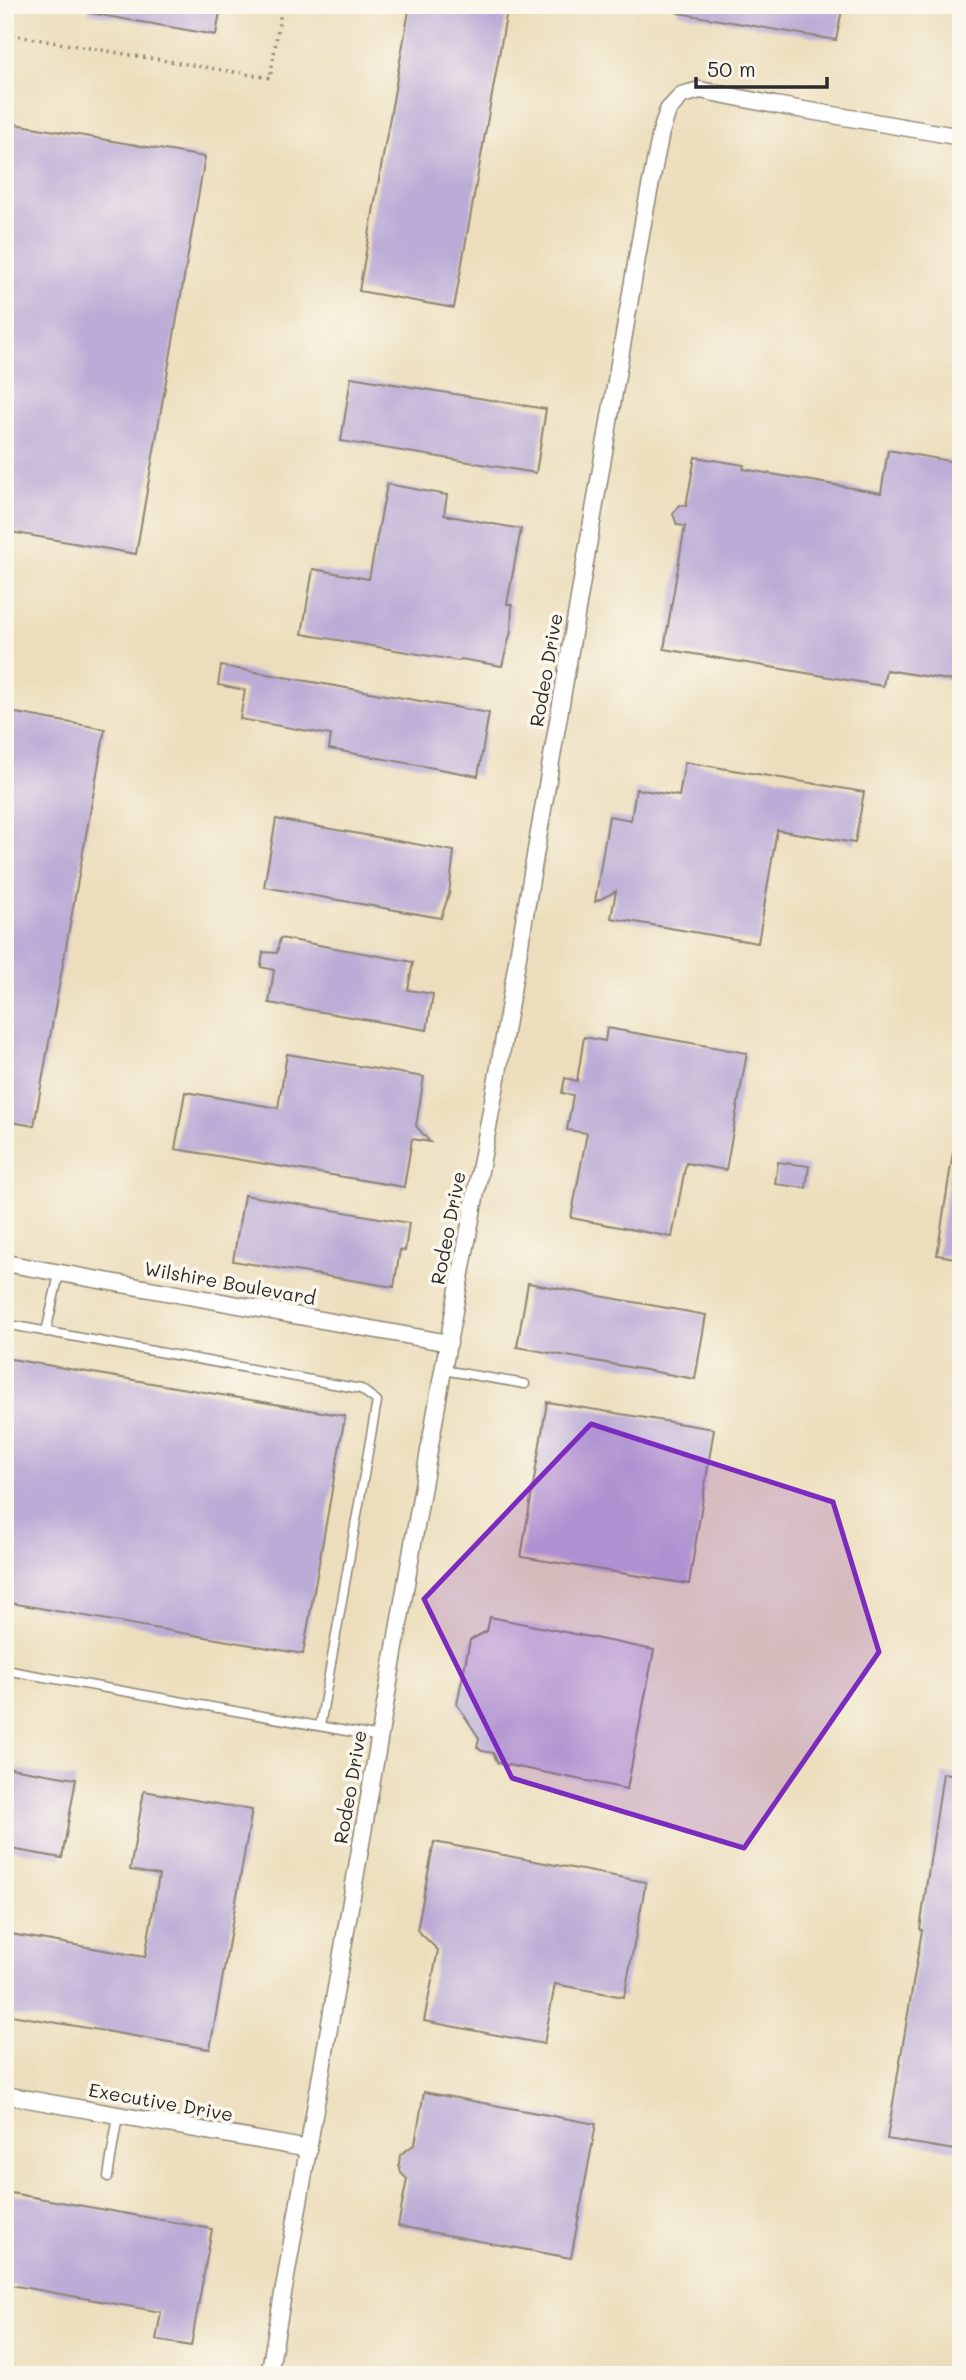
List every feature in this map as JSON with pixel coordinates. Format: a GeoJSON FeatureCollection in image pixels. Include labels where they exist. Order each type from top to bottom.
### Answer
{"type":"FeatureCollection","features":[{"type":"Feature","properties":{"kind":"street","name":"Rodeo Drive"},"geometry":{"type":"LineString","coordinates":[[269,2375],[443,1370],[496,1085],[644,217],[661,132],[668,110],[682,95],[700,90],[961,137]]}},
{"type":"Feature","properties":{"kind":"street","name":"Wilshire Boulevard"},"geometry":{"type":"LineString","coordinates":[[5,1263],[449,1343]]}},
{"type":"Feature","properties":{"kind":"street","name":"Executive Drive"},"geometry":{"type":"LineString","coordinates":[[5,2095],[309,2149]]}},
{"type":"Feature","properties":{"kind":"lane"},"geometry":{"type":"LineString","coordinates":[[46,1332],[60,1274]]}},
{"type":"Feature","properties":{"kind":"lane"},"geometry":{"type":"LineString","coordinates":[[5,1324],[361,1389],[377,1401],[320,1726]]}},
{"type":"Feature","properties":{"kind":"lane"},"geometry":{"type":"LineString","coordinates":[[443,1370],[525,1384]]}},
{"type":"Feature","properties":{"kind":"lane"},"geometry":{"type":"LineString","coordinates":[[5,1670],[380,1737]]}},
{"type":"Feature","properties":{"kind":"lane"},"geometry":{"type":"LineString","coordinates":[[108,2177],[118,2115]]}},
{"type":"Feature","properties":{"kind":"path"},"geometry":{"type":"LineString","coordinates":[[5,34],[270,78],[282,5]]}},
{"type":"Feature","properties":{"kind":"highlighted area"},"geometry":{"type":"Polygon","coordinates":[[[591,1424],[833,1502],[879,1652],[744,1848],[512,1778],[424,1599],[591,1424]]]}},
{"type":"Feature","properties":{"kind":"building"},"geometry":{"type":"Polygon","coordinates":[[[90,5],[221,5],[216,35],[89,13],[90,5]]]}},
{"type":"Feature","properties":{"kind":"building"},"geometry":{"type":"Polygon","coordinates":[[[410,5],[508,5],[454,308],[359,291],[410,5]]]}},
{"type":"Feature","properties":{"kind":"building"},"geometry":{"type":"Polygon","coordinates":[[[679,5],[843,5],[836,40],[678,13],[679,5]]]}},
{"type":"Feature","properties":{"kind":"building"},"geometry":{"type":"Polygon","coordinates":[[[15,124],[205,157],[136,554],[5,531],[5,181],[15,124]]]}},
{"type":"Feature","properties":{"kind":"building"},"geometry":{"type":"Polygon","coordinates":[[[351,377],[546,409],[536,473],[341,441],[351,377]]]}},
{"type":"Feature","properties":{"kind":"building"},"geometry":{"type":"Polygon","coordinates":[[[888,450],[961,463],[961,682],[886,670],[883,686],[664,649],[685,526],[677,525],[673,514],[680,505],[686,506],[695,457],[744,465],[743,469],[881,493],[888,450]]]}},
{"type":"Feature","properties":{"kind":"building"},"geometry":{"type":"Polygon","coordinates":[[[387,484],[447,495],[444,515],[521,529],[507,604],[512,605],[511,631],[502,666],[302,634],[313,569],[369,579],[387,484]]]}},
{"type":"Feature","properties":{"kind":"building"},"geometry":{"type":"Polygon","coordinates":[[[221,666],[489,713],[478,776],[329,749],[331,735],[240,719],[245,690],[218,685],[221,666]]]}},
{"type":"Feature","properties":{"kind":"building"},"geometry":{"type":"Polygon","coordinates":[[[5,711],[105,729],[34,1126],[5,1121],[5,711]]]}},
{"type":"Feature","properties":{"kind":"building"},"geometry":{"type":"Polygon","coordinates":[[[685,762],[864,792],[855,843],[777,830],[758,943],[611,918],[616,891],[595,902],[609,816],[631,820],[636,789],[679,796],[685,762]]]}},
{"type":"Feature","properties":{"kind":"building"},"geometry":{"type":"Polygon","coordinates":[[[276,819],[454,851],[449,894],[441,918],[264,887],[276,819]]]}},
{"type":"Feature","properties":{"kind":"building"},"geometry":{"type":"Polygon","coordinates":[[[280,938],[413,962],[408,990],[433,994],[427,1030],[269,1003],[274,970],[261,967],[263,952],[277,953],[280,938]]]}},
{"type":"Feature","properties":{"kind":"building"},"geometry":{"type":"Polygon","coordinates":[[[607,1028],[747,1053],[726,1170],[686,1163],[672,1237],[571,1218],[587,1133],[567,1130],[573,1095],[562,1093],[565,1078],[577,1081],[584,1037],[605,1041],[607,1028]]]}},
{"type":"Feature","properties":{"kind":"building"},"geometry":{"type":"Polygon","coordinates":[[[287,1054],[424,1077],[416,1126],[430,1142],[412,1139],[404,1187],[175,1149],[185,1092],[278,1108],[287,1054]]]}},
{"type":"Feature","properties":{"kind":"building"},"geometry":{"type":"Polygon","coordinates":[[[953,1152],[961,1153],[961,1259],[937,1255],[953,1152]]]}},
{"type":"Feature","properties":{"kind":"building"},"geometry":{"type":"Polygon","coordinates":[[[778,1162],[809,1166],[806,1188],[775,1184],[778,1162]]]}},
{"type":"Feature","properties":{"kind":"building"},"geometry":{"type":"Polygon","coordinates":[[[244,1195],[409,1223],[405,1251],[400,1250],[394,1287],[233,1261],[244,1195]]]}},
{"type":"Feature","properties":{"kind":"building"},"geometry":{"type":"Polygon","coordinates":[[[528,1283],[706,1315],[695,1379],[517,1347],[528,1283]]]}},
{"type":"Feature","properties":{"kind":"building"},"geometry":{"type":"Polygon","coordinates":[[[5,1358],[345,1416],[303,1654],[5,1602],[5,1358]]]}},
{"type":"Feature","properties":{"kind":"building"},"geometry":{"type":"Polygon","coordinates":[[[547,1402],[714,1429],[689,1584],[521,1557],[547,1402]]]}},
{"type":"Feature","properties":{"kind":"building"},"geometry":{"type":"Polygon","coordinates":[[[490,1617],[654,1650],[627,1789],[498,1763],[493,1753],[477,1747],[479,1738],[457,1704],[470,1640],[487,1631],[490,1617]]]}},
{"type":"Feature","properties":{"kind":"building"},"geometry":{"type":"Polygon","coordinates":[[[5,1767],[76,1779],[62,1858],[5,1848],[5,1767]]]}},
{"type":"Feature","properties":{"kind":"building"},"geometry":{"type":"Polygon","coordinates":[[[943,1773],[961,1776],[961,2151],[887,2139],[922,1930],[920,1929],[943,1773]]]}},
{"type":"Feature","properties":{"kind":"building"},"geometry":{"type":"Polygon","coordinates":[[[144,1791],[252,1810],[210,2049],[5,2014],[5,1933],[145,1957],[159,1875],[130,1870],[144,1791]]]}},
{"type":"Feature","properties":{"kind":"building"},"geometry":{"type":"Polygon","coordinates":[[[434,1842],[646,1882],[624,1997],[555,1984],[544,2044],[424,2021],[438,1950],[417,1930],[434,1842]]]}},
{"type":"Feature","properties":{"kind":"building"},"geometry":{"type":"Polygon","coordinates":[[[424,2092],[596,2124],[571,2258],[398,2226],[407,2179],[401,2173],[400,2155],[415,2144],[424,2092]]]}},
{"type":"Feature","properties":{"kind":"building"},"geometry":{"type":"Polygon","coordinates":[[[5,2192],[212,2229],[191,2346],[156,2340],[161,2312],[5,2284],[5,2192]]]}}]}
